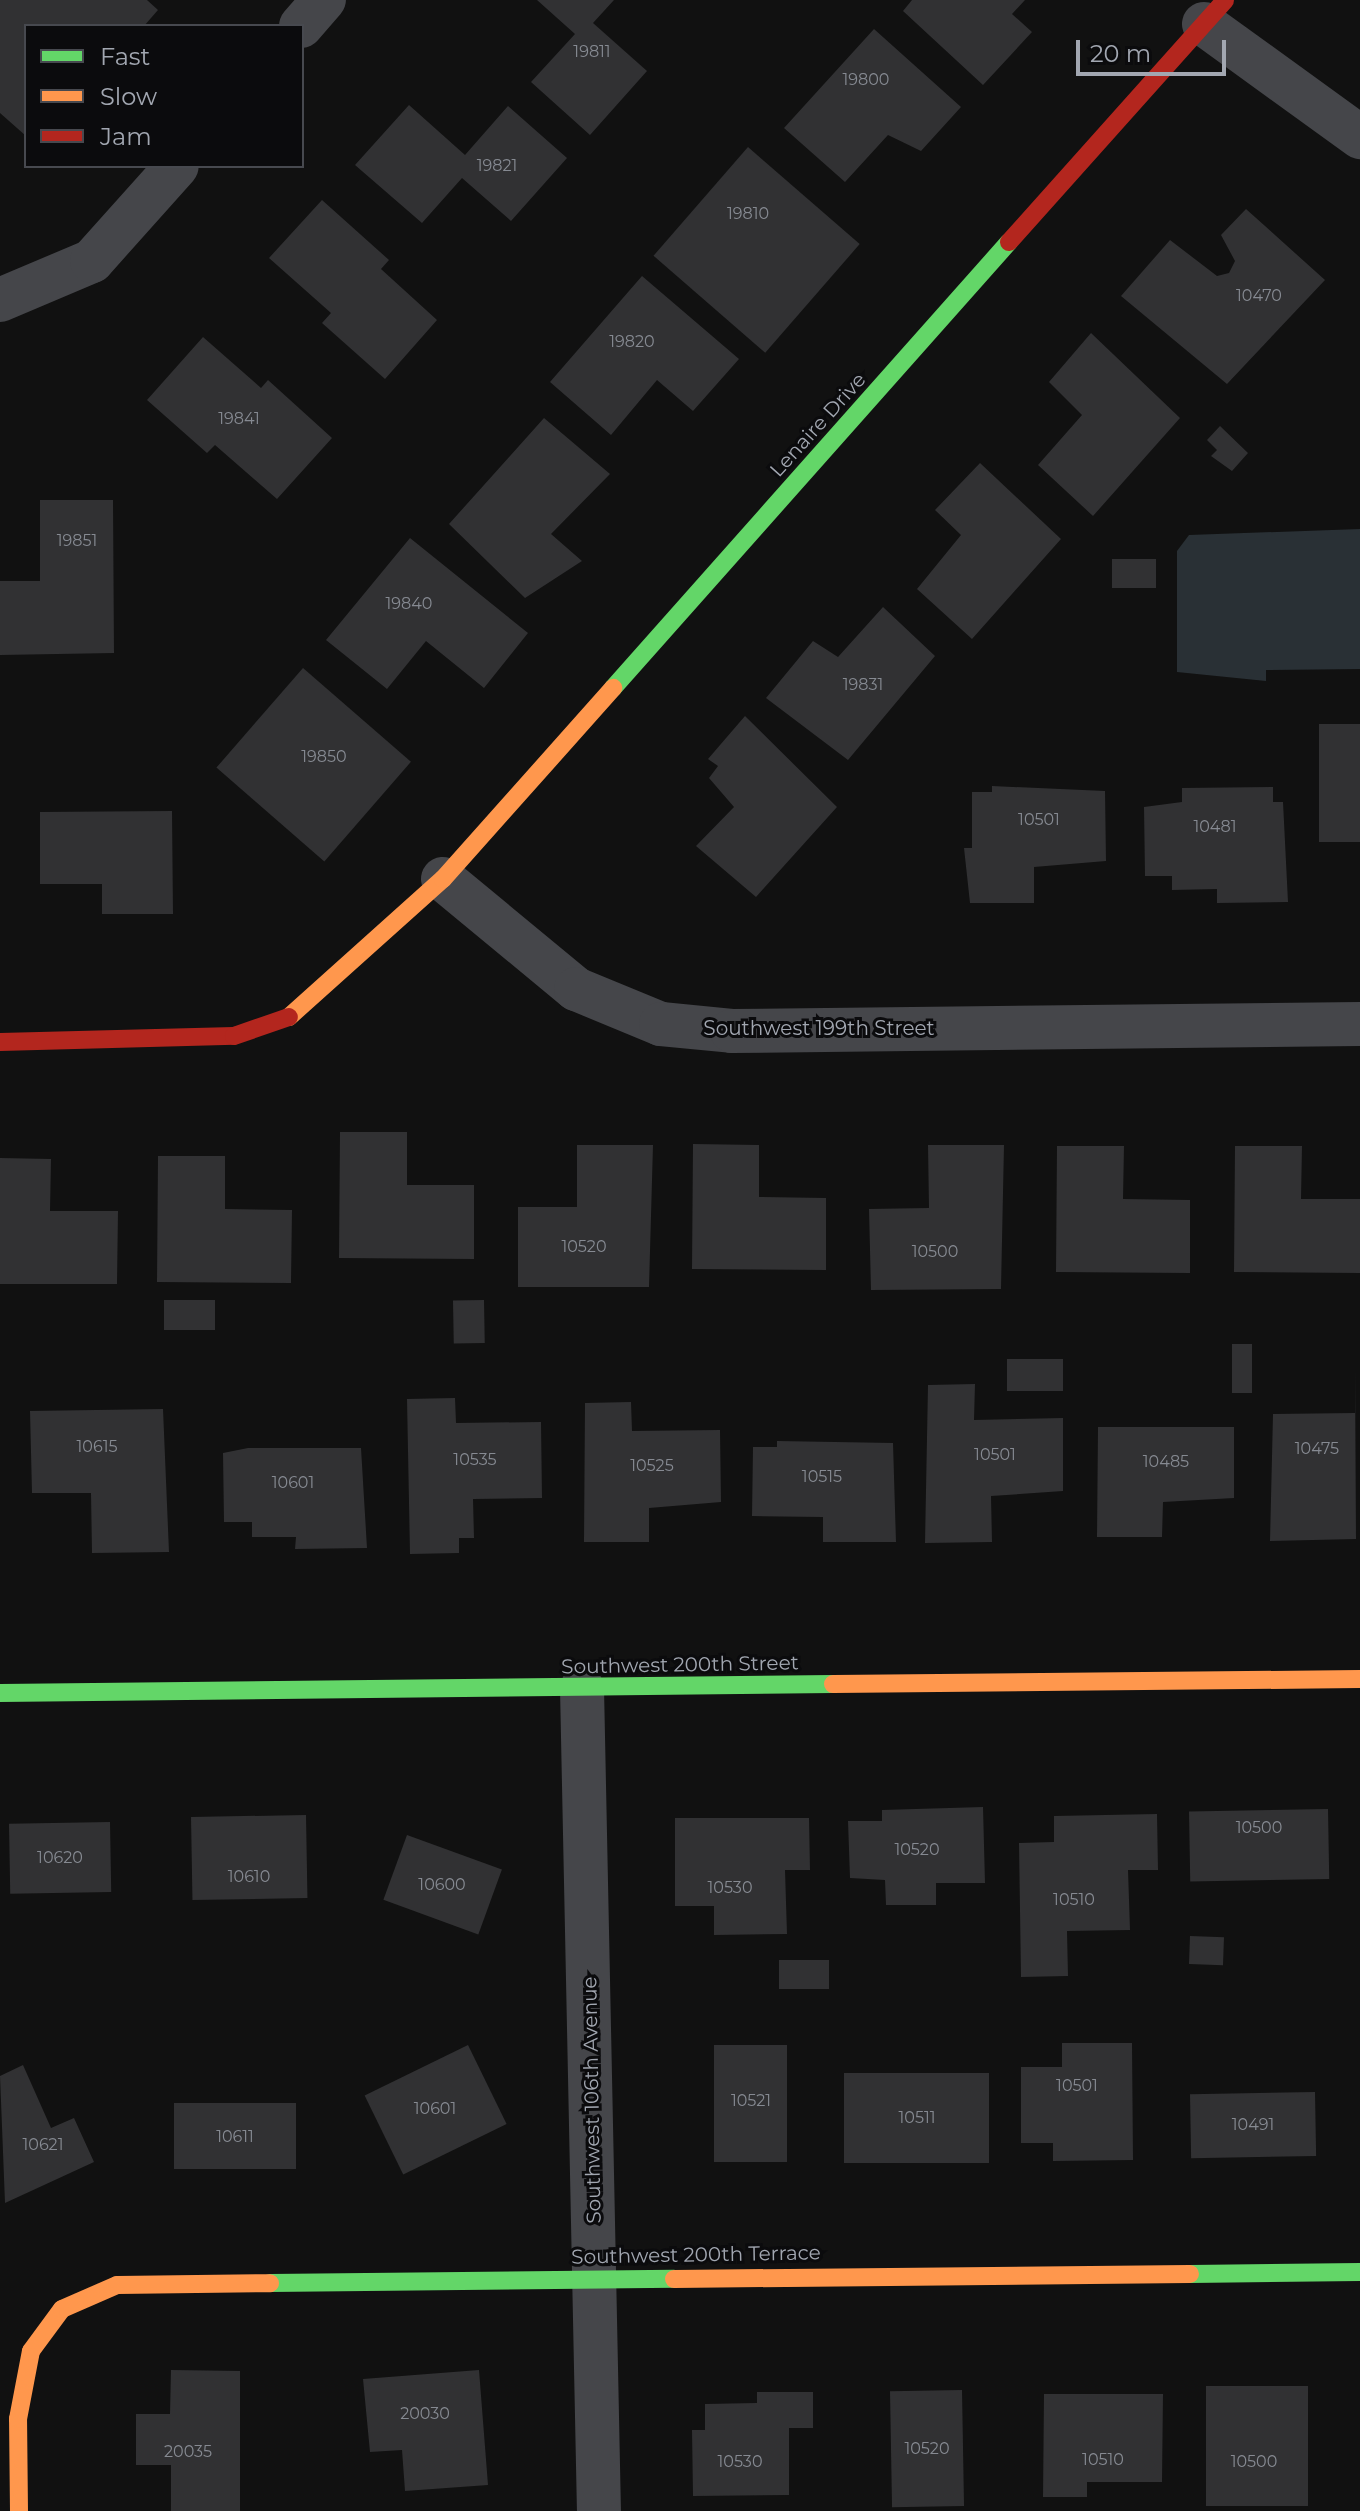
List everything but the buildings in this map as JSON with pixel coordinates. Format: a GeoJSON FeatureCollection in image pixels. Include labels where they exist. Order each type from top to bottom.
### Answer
{"type":"FeatureCollection","features":[{"type":"Feature","properties":{"kind":"street"},"geometry":{"type":"LineString","coordinates":[[303,24],[324,0]]}},
{"type":"Feature","properties":{"kind":"street"},"geometry":{"type":"LineString","coordinates":[[1214,12],[1360,137]]}},
{"type":"Feature","properties":{"kind":"street","name":"Lenaire Drive"},"geometry":{"type":"LineString","coordinates":[[443,879],[1214,12]]}},
{"type":"Feature","properties":{"kind":"street"},"geometry":{"type":"LineString","coordinates":[[0,300],[92,261],[175,168]]}},
{"type":"Feature","properties":{"kind":"street"},"geometry":{"type":"LineString","coordinates":[[0,1042],[201,1039],[270,1028],[311,1005],[443,879]]}},
{"type":"Feature","properties":{"kind":"street","name":"Southwest 199th Street"},"geometry":{"type":"LineString","coordinates":[[443,879],[576,989],[661,1024],[732,1031],[1360,1024]]}},
{"type":"Feature","properties":{"kind":"street","name":"Southwest 200th Street"},"geometry":{"type":"LineString","coordinates":[[0,1693],[1360,1679]]}},
{"type":"Feature","properties":{"kind":"street","name":"Southwest 106th Avenue"},"geometry":{"type":"LineString","coordinates":[[582,1688],[599,2511]]}},
{"type":"Feature","properties":{"kind":"street","name":"Southwest 200th Terrace"},"geometry":{"type":"LineString","coordinates":[[19,2511],[21,2385],[46,2327],[88,2295],[145,2282],[1360,2272]]}},
{"type":"Feature","properties":{"kind":"shaded area"},"geometry":{"type":"Polygon","coordinates":[[[1360,529],[1360,669],[1266,670],[1266,681],[1177,672],[1177,551],[1189,535],[1360,529]]]}},
{"type":"Feature","properties":{"kind":"traffic: fast"},"geometry":{"type":"LineString","coordinates":[[613,688],[1009,242]]}},
{"type":"Feature","properties":{"kind":"traffic: fast"},"geometry":{"type":"LineString","coordinates":[[0,1693],[833,1684]]}},
{"type":"Feature","properties":{"kind":"traffic: fast"},"geometry":{"type":"LineString","coordinates":[[1190,2274],[1360,2272]]}},
{"type":"Feature","properties":{"kind":"traffic: fast"},"geometry":{"type":"LineString","coordinates":[[270,2283],[674,2279]]}},
{"type":"Feature","properties":{"kind":"traffic: slow"},"geometry":{"type":"LineString","coordinates":[[289,1017],[443,879],[613,688]]}},
{"type":"Feature","properties":{"kind":"traffic: slow"},"geometry":{"type":"LineString","coordinates":[[833,1684],[1360,1679]]}},
{"type":"Feature","properties":{"kind":"traffic: slow"},"geometry":{"type":"LineString","coordinates":[[674,2279],[1190,2274]]}},
{"type":"Feature","properties":{"kind":"traffic: slow"},"geometry":{"type":"LineString","coordinates":[[19,2511],[18,2419],[31,2351],[62,2309],[117,2285],[270,2283]]}},
{"type":"Feature","properties":{"kind":"traffic: jam"},"geometry":{"type":"LineString","coordinates":[[1009,242],[1225,0]]}},
{"type":"Feature","properties":{"kind":"traffic: jam"},"geometry":{"type":"LineString","coordinates":[[0,1042],[234,1036],[289,1017]]}}]}
